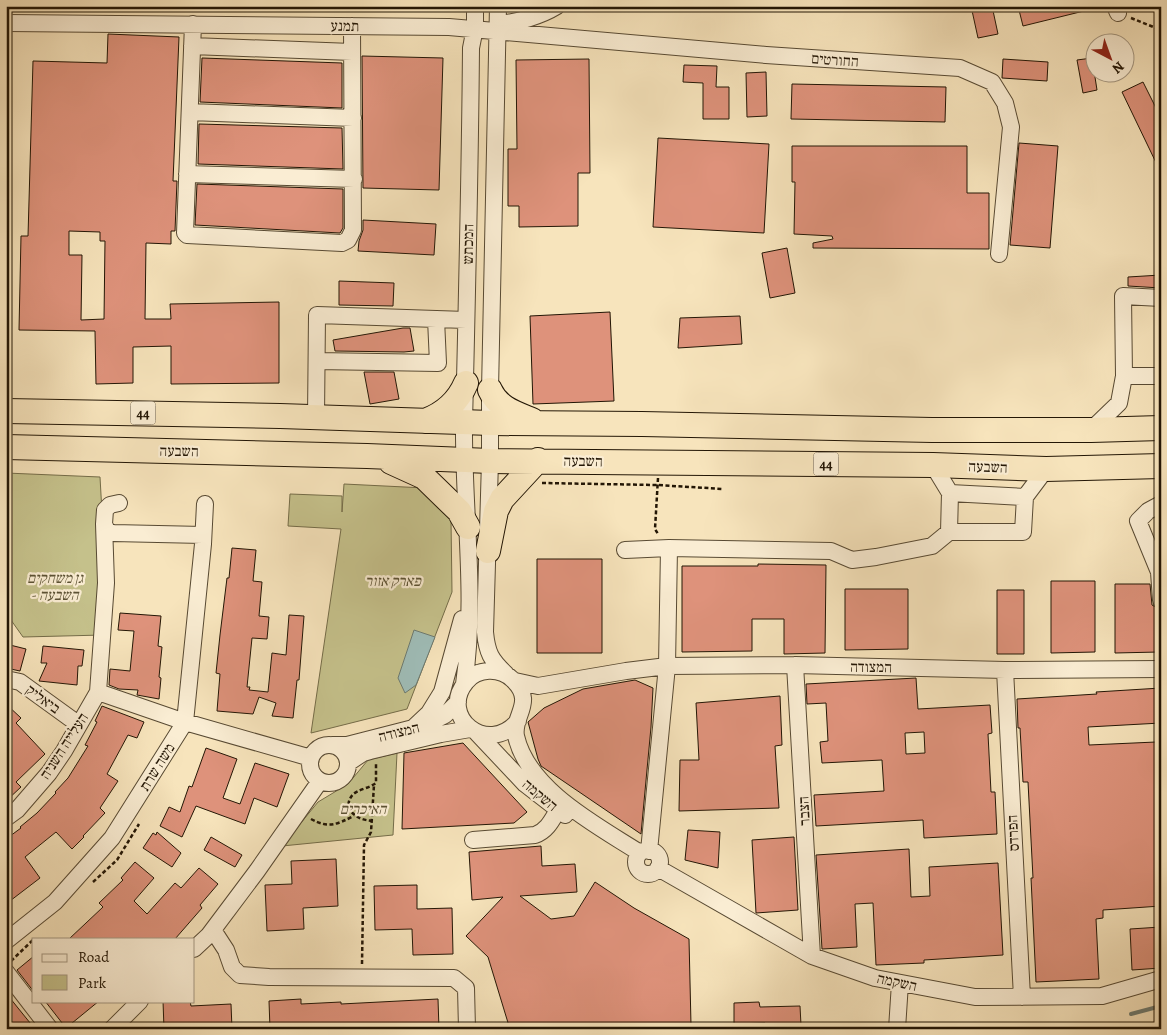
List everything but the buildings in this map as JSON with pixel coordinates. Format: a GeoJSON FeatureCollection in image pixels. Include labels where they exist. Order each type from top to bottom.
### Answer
{"type":"FeatureCollection","features":[{"type":"Feature","properties":{"kind":"highway"},"geometry":{"type":"LineString","coordinates":[[424,422],[449,408],[462,393],[466,383]]}},
{"type":"Feature","properties":{"kind":"highway"},"geometry":{"type":"LineString","coordinates":[[490,390],[496,400],[510,412],[541,423]]}},
{"type":"Feature","properties":{"kind":"highway","name":"44"},"geometry":{"type":"LineString","coordinates":[[6,411],[316,417],[424,422],[932,430],[1161,428]]}},
{"type":"Feature","properties":{"kind":"highway","name":"השבעה"},"geometry":{"type":"LineString","coordinates":[[6,447],[490,461],[539,472],[659,462],[933,465],[1046,469],[1161,466]]}},
{"type":"Feature","properties":{"kind":"highway"},"geometry":{"type":"LineString","coordinates":[[367,456],[389,462],[424,477],[459,512],[468,527]]}},
{"type":"Feature","properties":{"kind":"highway"},"geometry":{"type":"LineString","coordinates":[[488,551],[496,511],[502,499],[539,472]]}},
{"type":"Feature","properties":{"kind":"street","name":"המכתש"},"geometry":{"type":"LineString","coordinates":[[470,585],[464,422],[471,48],[475,28],[475,6]]}},
{"type":"Feature","properties":{"kind":"street","name":"המכתש"},"geometry":{"type":"LineString","coordinates":[[498,6],[490,390],[491,423],[485,632],[486,646],[490,657],[510,678]]}},
{"type":"Feature","properties":{"kind":"street"},"geometry":{"type":"LineString","coordinates":[[499,27],[506,6]]}},
{"type":"Feature","properties":{"kind":"street"},"geometry":{"type":"LineString","coordinates":[[475,28],[499,27],[524,21],[543,15],[557,6]]}},
{"type":"Feature","properties":{"kind":"street","name":"תמנע"},"geometry":{"type":"LineString","coordinates":[[6,22],[475,28]]}},
{"type":"Feature","properties":{"kind":"street"},"geometry":{"type":"LineString","coordinates":[[193,24],[185,231],[187,234],[342,243],[348,240],[353,230],[352,26]]}},
{"type":"Feature","properties":{"kind":"street","name":"החורטים"},"geometry":{"type":"LineString","coordinates":[[499,27],[766,55],[960,68],[992,82],[1005,103],[1011,127],[999,254]]}},
{"type":"Feature","properties":{"kind":"street"},"geometry":{"type":"LineString","coordinates":[[192,46],[352,52]]}},
{"type":"Feature","properties":{"kind":"street"},"geometry":{"type":"LineString","coordinates":[[190,112],[353,118]]}},
{"type":"Feature","properties":{"kind":"street"},"geometry":{"type":"LineString","coordinates":[[187,174],[354,179]]}},
{"type":"Feature","properties":{"kind":"street"},"geometry":{"type":"LineString","coordinates":[[1091,430],[1119,403],[1124,376],[1123,296],[1161,298]]}},
{"type":"Feature","properties":{"kind":"street"},"geometry":{"type":"LineString","coordinates":[[316,417],[317,316],[466,320]]}},
{"type":"Feature","properties":{"kind":"street"},"geometry":{"type":"LineString","coordinates":[[317,361],[438,363],[436,319]]}},
{"type":"Feature","properties":{"kind":"street"},"geometry":{"type":"LineString","coordinates":[[1124,376],[1161,376]]}},
{"type":"Feature","properties":{"kind":"street"},"geometry":{"type":"LineString","coordinates":[[933,465],[950,493],[949,532]]}},
{"type":"Feature","properties":{"kind":"street"},"geometry":{"type":"LineString","coordinates":[[625,550],[669,548],[831,551],[852,560],[932,546],[949,532],[1023,532],[1025,497],[1046,469]]}},
{"type":"Feature","properties":{"kind":"street"},"geometry":{"type":"LineString","coordinates":[[950,493],[1025,497]]}},
{"type":"Feature","properties":{"kind":"street"},"geometry":{"type":"LineString","coordinates":[[119,503],[110,505],[105,510],[106,583],[98,692],[185,722],[311,758]]}},
{"type":"Feature","properties":{"kind":"street","name":"משה שרת"},"geometry":{"type":"LineString","coordinates":[[6,941],[55,902],[112,838],[185,722],[205,504]]}},
{"type":"Feature","properties":{"kind":"street"},"geometry":{"type":"LineString","coordinates":[[1161,504],[1148,511],[1138,521],[1159,572],[1161,600]]}},
{"type":"Feature","properties":{"kind":"street"},"geometry":{"type":"LineString","coordinates":[[104,524],[107,531],[113,533],[203,539]]}},
{"type":"Feature","properties":{"kind":"street"},"geometry":{"type":"LineString","coordinates":[[642,855],[668,666],[669,548]]}},
{"type":"Feature","properties":{"kind":"street"},"geometry":{"type":"LineString","coordinates":[[464,684],[468,656],[470,585]]}},
{"type":"Feature","properties":{"kind":"street"},"geometry":{"type":"LineString","coordinates":[[413,728],[429,714],[442,692],[470,585]]}},
{"type":"Feature","properties":{"kind":"street","name":"המצודה"},"geometry":{"type":"LineString","coordinates":[[510,678],[538,686],[626,670],[668,666],[795,666],[1005,670],[1161,669]]}},
{"type":"Feature","properties":{"kind":"street","name":"הצבר"},"geometry":{"type":"LineString","coordinates":[[795,666],[812,956]]}},
{"type":"Feature","properties":{"kind":"street"},"geometry":{"type":"LineString","coordinates":[[493,670],[510,678],[521,691],[523,698],[520,716],[510,729],[500,734],[488,736],[474,731],[461,717],[458,702],[464,684],[472,676],[493,670]]}},
{"type":"Feature","properties":{"kind":"street","name":"הפרדס"},"geometry":{"type":"LineString","coordinates":[[1005,670],[1022,997]]}},
{"type":"Feature","properties":{"kind":"street","name":"המצודה"},"geometry":{"type":"LineString","coordinates":[[520,716],[528,702],[534,697],[582,678]]}},
{"type":"Feature","properties":{"kind":"street","name":"ביאליק"},"geometry":{"type":"LineString","coordinates":[[6,679],[20,682],[78,724]]}},
{"type":"Feature","properties":{"kind":"street","name":"העלייה השניה"},"geometry":{"type":"LineString","coordinates":[[6,818],[17,810],[49,773],[98,692]]}},
{"type":"Feature","properties":{"kind":"street","name":"המצודה"},"geometry":{"type":"LineString","coordinates":[[332,745],[347,744],[435,722],[458,702]]}},
{"type":"Feature","properties":{"kind":"street","name":"השקמה"},"geometry":{"type":"LineString","coordinates":[[520,716],[516,737],[531,768],[545,785],[575,810],[642,855]]}},
{"type":"Feature","properties":{"kind":"street","name":"המצודה"},"geometry":{"type":"LineString","coordinates":[[348,764],[363,753],[375,749],[441,734],[474,731]]}},
{"type":"Feature","properties":{"kind":"street","name":"השקמה"},"geometry":{"type":"LineString","coordinates":[[474,731],[525,784],[558,810],[642,855],[652,852],[658,857],[658,868],[812,956],[875,978],[975,997],[1102,996],[1161,979]]}},
{"type":"Feature","properties":{"kind":"street"},"geometry":{"type":"LineString","coordinates":[[332,745],[344,752],[348,764],[347,770],[339,781],[326,783],[320,781],[311,772],[309,764],[314,752],[319,748],[332,745]]}},
{"type":"Feature","properties":{"kind":"street"},"geometry":{"type":"LineString","coordinates":[[195,949],[213,930],[320,781]]}},
{"type":"Feature","properties":{"kind":"street"},"geometry":{"type":"LineString","coordinates":[[474,840],[541,833],[558,810]]}},
{"type":"Feature","properties":{"kind":"street"},"geometry":{"type":"LineString","coordinates":[[213,930],[226,950],[232,967],[240,975],[269,977],[454,978],[466,988],[466,1029]]}},
{"type":"Feature","properties":{"kind":"street"},"geometry":{"type":"LineString","coordinates":[[6,972],[50,1029]]}},
{"type":"Feature","properties":{"kind":"street"},"geometry":{"type":"LineString","coordinates":[[897,1029],[900,983]]}},
{"type":"Feature","properties":{"kind":"street"},"geometry":{"type":"LineString","coordinates":[[112,1029],[139,1002]]}},
{"type":"Feature","properties":{"kind":"path"},"geometry":{"type":"LineString","coordinates":[[1116,10],[1161,30]]}},
{"type":"Feature","properties":{"kind":"path"},"geometry":{"type":"LineString","coordinates":[[654,529],[659,462]]}},
{"type":"Feature","properties":{"kind":"path"},"geometry":{"type":"LineString","coordinates":[[539,472],[722,490]]}},
{"type":"Feature","properties":{"kind":"path"},"geometry":{"type":"LineString","coordinates":[[362,977],[364,845],[371,832],[373,821],[374,785],[376,783],[375,749]]}},
{"type":"Feature","properties":{"kind":"path"},"geometry":{"type":"LineString","coordinates":[[373,821],[363,820],[354,816],[348,808],[348,800],[357,791],[374,785]]}},
{"type":"Feature","properties":{"kind":"path"},"geometry":{"type":"LineString","coordinates":[[299,811],[319,823],[327,825],[335,824],[354,816]]}},
{"type":"Feature","properties":{"kind":"path"},"geometry":{"type":"LineString","coordinates":[[6,965],[32,941]]}},
{"type":"Feature","properties":{"kind":"green space","name":"גן משחקים - השבעה"},"geometry":{"type":"Polygon","coordinates":[[[6,473],[100,477],[106,583],[103,635],[23,637],[6,613],[6,473]]]}},
{"type":"Feature","properties":{"kind":"green space","name":"פארק אזור"},"geometry":{"type":"Polygon","coordinates":[[[344,484],[425,488],[451,520],[452,592],[407,709],[311,733],[341,529],[288,526],[290,494],[342,496],[342,512],[344,484]]]}},
{"type":"Feature","properties":{"kind":"green space","name":"האיכרים"},"geometry":{"type":"Polygon","coordinates":[[[397,753],[393,835],[282,846],[318,802],[348,784],[368,760],[397,753]]]}},
{"type":"Feature","properties":{"kind":"water"},"geometry":{"type":"Polygon","coordinates":[[[414,630],[435,637],[416,685],[405,693],[398,678],[414,630]]]}},
{"type":"Feature","properties":{"kind":"waterway"},"geometry":{"type":"LineString","coordinates":[[1131,1014],[1161,1006]]}}]}
